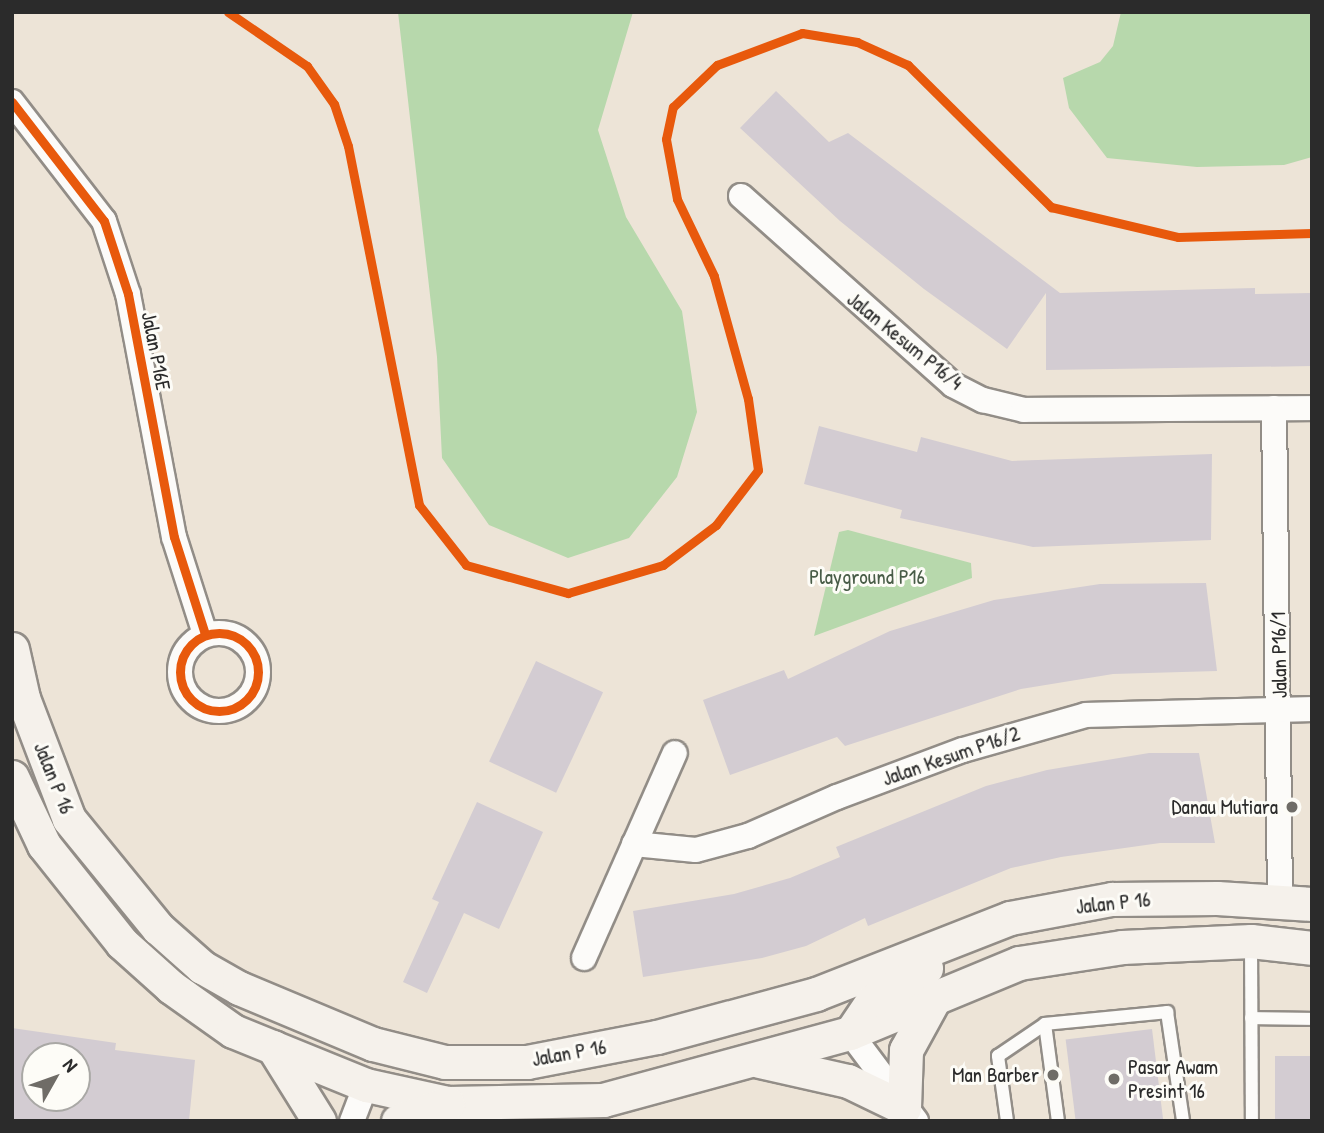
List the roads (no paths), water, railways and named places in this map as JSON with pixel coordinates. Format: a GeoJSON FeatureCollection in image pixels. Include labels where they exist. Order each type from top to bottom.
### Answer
{"type":"FeatureCollection","features":[{"type":"Feature","properties":{"kind":"street","name":"Jalan P16E"},"geometry":{"type":"LineString","coordinates":[[18,118],[104,221],[128,294],[174,537],[205,635]]}},
{"type":"Feature","properties":{"kind":"street","name":"Jalan Kesum P16/4"},"geometry":{"type":"LineString","coordinates":[[741,195],[953,385],[983,400],[1024,410],[1312,408]]}},
{"type":"Feature","properties":{"kind":"street","name":"Jalan P16/1"},"geometry":{"type":"LineString","coordinates":[[1275,408],[1280,709],[1296,903]]}},
{"type":"Feature","properties":{"kind":"street","name":"Jalan P 16"},"geometry":{"type":"LineString","coordinates":[[12,649],[23,698],[69,819],[115,879],[158,928],[202,967],[239,988],[373,1044],[445,1062],[527,1062],[657,1037],[816,994],[1010,918],[1112,899],[1296,903]]}},
{"type":"Feature","properties":{"kind":"street","name":"Jalan Kesum P16/2"},"geometry":{"type":"LineString","coordinates":[[634,844],[696,850],[748,836],[836,797],[962,750],[1086,715],[1312,709]]}},
{"type":"Feature","properties":{"kind":"street"},"geometry":{"type":"LineString","coordinates":[[584,958],[675,753]]}},
{"type":"Feature","properties":{"kind":"street","name":"Jalan P 16"},"geometry":{"type":"LineString","coordinates":[[13,781],[44,845],[122,943],[171,987],[233,1031],[366,1085],[448,1103],[603,1100],[850,1033],[1018,963],[1122,947],[1251,941],[1312,948]]}},
{"type":"Feature","properties":{"kind":"street"},"geometry":{"type":"LineString","coordinates":[[850,1033],[873,1000],[1010,918]]}},
{"type":"Feature","properties":{"kind":"street"},"geometry":{"type":"LineString","coordinates":[[910,1114],[906,1050],[934,999]]}},
{"type":"Feature","properties":{"kind":"street"},"geometry":{"type":"LineString","coordinates":[[311,1018],[352,1055],[366,1085],[352,1121]]}},
{"type":"Feature","properties":{"kind":"street"},"geometry":{"type":"LineString","coordinates":[[657,1037],[812,1022],[850,1033],[910,1114]]}},
{"type":"Feature","properties":{"kind":"street"},"geometry":{"type":"LineString","coordinates":[[273,1047],[319,1121]]}},
{"type":"Feature","properties":{"kind":"street"},"geometry":{"type":"LineString","coordinates":[[754,1060],[848,1081],[910,1114]]}},
{"type":"Feature","properties":{"kind":"street"},"geometry":{"type":"LineString","coordinates":[[366,1085],[445,1062]]}},
{"type":"Feature","properties":{"kind":"street"},"geometry":{"type":"LineString","coordinates":[[398,1121],[448,1103]]}},
{"type":"Feature","properties":{"kind":"lane"},"geometry":{"type":"LineString","coordinates":[[1251,941],[1252,1121]]}},
{"type":"Feature","properties":{"kind":"lane"},"geometry":{"type":"LineString","coordinates":[[1007,1121],[998,1056],[1045,1024],[1167,1012],[1184,1121]]}},
{"type":"Feature","properties":{"kind":"lane"},"geometry":{"type":"LineString","coordinates":[[1251,1018],[1312,1019]]}},
{"type":"Feature","properties":{"kind":"lane"},"geometry":{"type":"LineString","coordinates":[[1045,1024],[1058,1121]]}},
{"type":"Feature","properties":{"kind":"place","name":"Danau Mutiara"},"geometry":{"type":"Point","coordinates":[1292,807]}},
{"type":"Feature","properties":{"kind":"place","name":"Man Barber"},"geometry":{"type":"Point","coordinates":[1053,1075]}},
{"type":"Feature","properties":{"kind":"place","name":"Pasar Awam Presint 16"},"geometry":{"type":"Point","coordinates":[1114,1079]}},
{"type":"Feature","properties":{"kind":"park label","name":"Playground P16"},"geometry":{"type":"Point","coordinates":[867,577]}}]}
